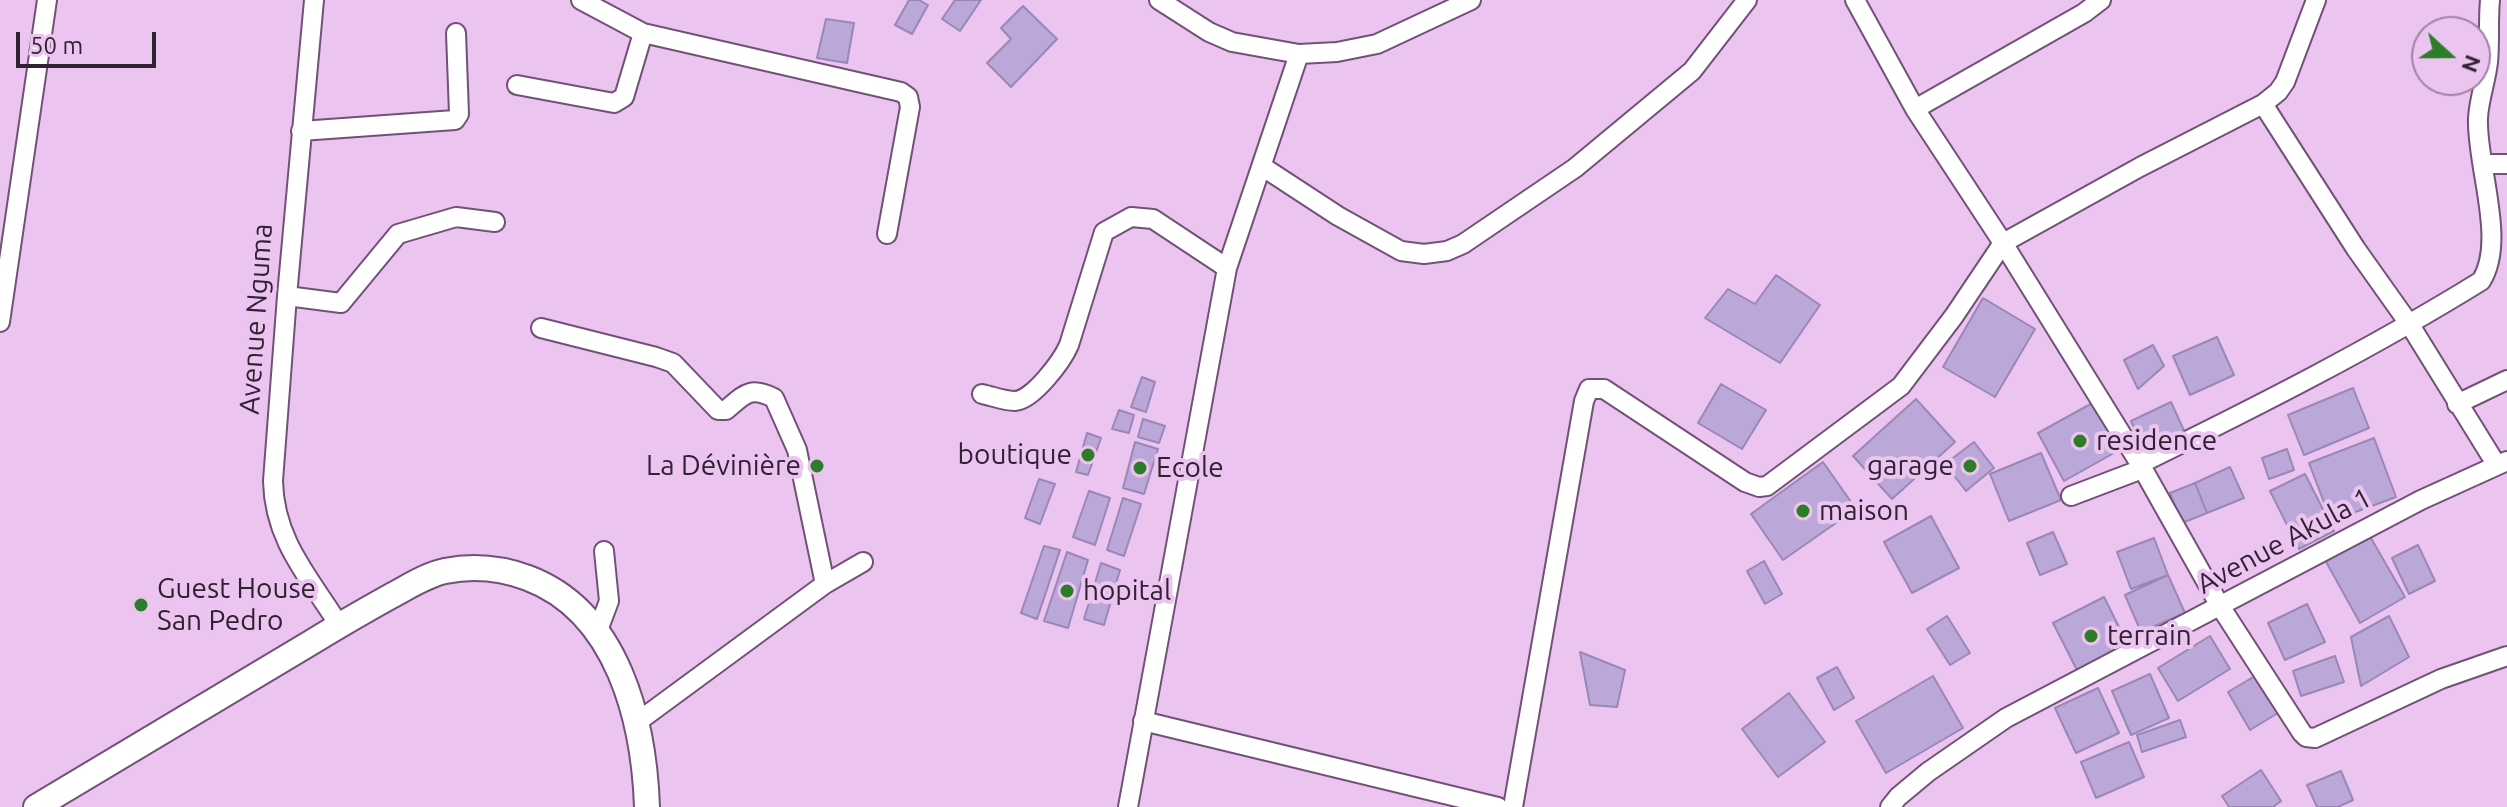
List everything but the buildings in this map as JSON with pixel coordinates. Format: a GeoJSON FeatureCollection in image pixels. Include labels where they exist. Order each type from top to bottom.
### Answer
{"type":"FeatureCollection","features":[{"type":"Feature","properties":{"kind":"main road"},"geometry":{"type":"LineString","coordinates":[[36,807],[418,581],[443,571],[482,567],[511,572],[560,594],[582,613],[597,633],[618,667],[636,723],[646,778],[647,807]]}},
{"type":"Feature","properties":{"kind":"street"},"geometry":{"type":"LineString","coordinates":[[0,322],[47,0]]}},
{"type":"Feature","properties":{"kind":"street","name":"Avenue Nguma"},"geometry":{"type":"LineString","coordinates":[[314,0],[273,481],[274,505],[281,531],[339,625]]}},
{"type":"Feature","properties":{"kind":"street"},"geometry":{"type":"LineString","coordinates":[[581,0],[643,33],[901,92],[908,97],[910,107],[887,234]]}},
{"type":"Feature","properties":{"kind":"street"},"geometry":{"type":"LineString","coordinates":[[1159,0],[1209,32],[1232,42],[1299,54],[1337,52],[1377,44],[1471,0]]}},
{"type":"Feature","properties":{"kind":"street"},"geometry":{"type":"LineString","coordinates":[[1263,167],[1338,216],[1401,251],[1424,254],[1447,251],[1463,244],[1575,168],[1692,71],[1747,0]]}},
{"type":"Feature","properties":{"kind":"street"},"geometry":{"type":"LineString","coordinates":[[1855,0],[1915,109],[2003,243],[2141,466],[2220,606],[2302,733],[2310,738],[2441,679],[2507,656]]}},
{"type":"Feature","properties":{"kind":"street"},"geometry":{"type":"LineString","coordinates":[[1915,109],[2084,13],[2101,0]]}},
{"type":"Feature","properties":{"kind":"street"},"geometry":{"type":"LineString","coordinates":[[1513,807],[1584,401],[1589,389],[1604,389],[1745,482],[1759,487],[1767,486],[1901,386],[1954,316],[2003,243],[2140,167],[2263,104],[2278,92],[2285,82],[2316,0]]}},
{"type":"Feature","properties":{"kind":"street"},"geometry":{"type":"LineString","coordinates":[[2071,496],[2141,466],[2297,386],[2410,325],[2481,281],[2494,258],[2494,213],[2478,116],[2488,62],[2493,1]]}},
{"type":"Feature","properties":{"kind":"street"},"geometry":{"type":"LineString","coordinates":[[301,131],[455,120],[459,114],[456,33]]}},
{"type":"Feature","properties":{"kind":"street"},"geometry":{"type":"LineString","coordinates":[[517,85],[620,102],[643,33]]}},
{"type":"Feature","properties":{"kind":"street"},"geometry":{"type":"LineString","coordinates":[[1128,807],[1227,268],[1299,54]]}},
{"type":"Feature","properties":{"kind":"street"},"geometry":{"type":"LineString","coordinates":[[2263,104],[2356,249],[2410,325],[2457,404],[2501,462]]}},
{"type":"Feature","properties":{"kind":"street"},"geometry":{"type":"LineString","coordinates":[[2484,164],[2507,164]]}},
{"type":"Feature","properties":{"kind":"street"},"geometry":{"type":"LineString","coordinates":[[287,296],[341,303],[398,234],[456,217],[495,222]]}},
{"type":"Feature","properties":{"kind":"street"},"geometry":{"type":"LineString","coordinates":[[982,394],[1014,401],[1023,399],[1062,360],[1104,232],[1131,217],[1153,219],[1227,268]]}},
{"type":"Feature","properties":{"kind":"street"},"geometry":{"type":"LineString","coordinates":[[541,328],[673,363],[718,410],[726,410],[747,393],[759,391],[774,398],[797,450],[825,584]]}},
{"type":"Feature","properties":{"kind":"street"},"geometry":{"type":"LineString","coordinates":[[2457,404],[2507,380]]}},
{"type":"Feature","properties":{"kind":"street","name":"Avenue Akula 1"},"geometry":{"type":"LineString","coordinates":[[1890,807],[1928,772],[2006,718],[2421,500],[2501,462]]}},
{"type":"Feature","properties":{"kind":"street"},"geometry":{"type":"LineString","coordinates":[[597,633],[609,601],[604,551]]}},
{"type":"Feature","properties":{"kind":"street"},"geometry":{"type":"LineString","coordinates":[[636,723],[825,584],[863,562]]}},
{"type":"Feature","properties":{"kind":"street"},"geometry":{"type":"LineString","coordinates":[[1143,721],[1498,807]]}},
{"type":"Feature","properties":{"kind":"place","name":"residence"},"geometry":{"type":"Point","coordinates":[2080,441]}},
{"type":"Feature","properties":{"kind":"place","name":"boutique"},"geometry":{"type":"Point","coordinates":[1088,455]}},
{"type":"Feature","properties":{"kind":"place","name":"La Dévinière"},"geometry":{"type":"Point","coordinates":[817,466]}},
{"type":"Feature","properties":{"kind":"place","name":"garage"},"geometry":{"type":"Point","coordinates":[1970,466]}},
{"type":"Feature","properties":{"kind":"place","name":"Ecole"},"geometry":{"type":"Point","coordinates":[1140,468]}},
{"type":"Feature","properties":{"kind":"place","name":"maison"},"geometry":{"type":"Point","coordinates":[1803,511]}},
{"type":"Feature","properties":{"kind":"place","name":"hopital"},"geometry":{"type":"Point","coordinates":[1067,591]}},
{"type":"Feature","properties":{"kind":"place","name":"Guest House San Pedro"},"geometry":{"type":"Point","coordinates":[141,605]}},
{"type":"Feature","properties":{"kind":"place","name":"terrain"},"geometry":{"type":"Point","coordinates":[2091,636]}}]}
